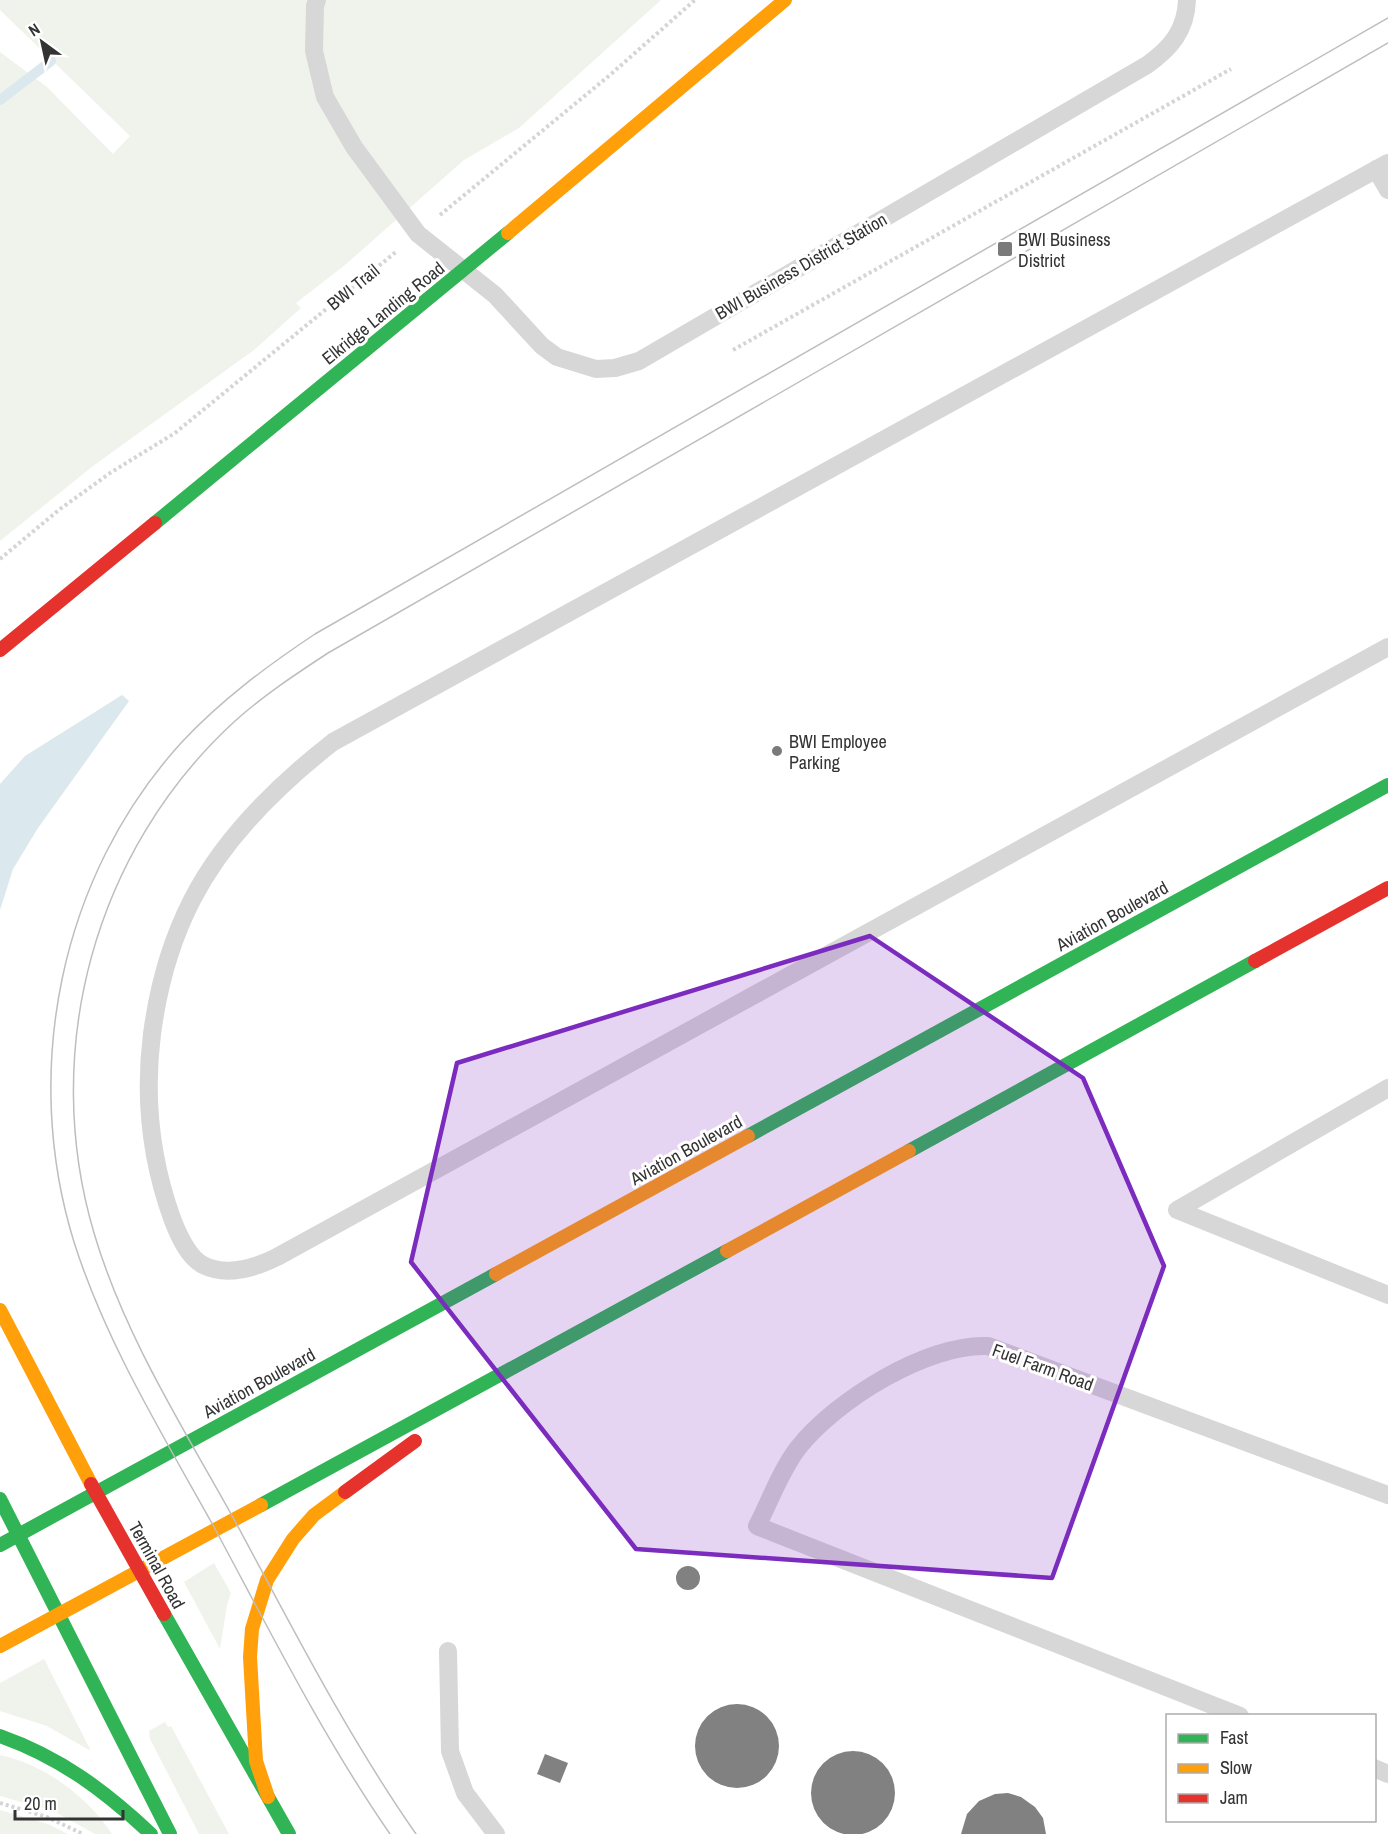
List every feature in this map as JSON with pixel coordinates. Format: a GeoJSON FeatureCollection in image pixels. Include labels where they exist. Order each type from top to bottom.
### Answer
{"type":"FeatureCollection","features":[{"type":"Feature","properties":{"kind":"main road","name":"Elkridge Landing Road"},"geometry":{"type":"LineString","coordinates":[[0,650],[463,271],[784,0]]}},
{"type":"Feature","properties":{"kind":"main road","name":"Aviation Boulevard"},"geometry":{"type":"LineString","coordinates":[[0,1545],[1388,785]]}},
{"type":"Feature","properties":{"kind":"main road"},"geometry":{"type":"LineString","coordinates":[[0,1646],[525,1362],[1388,888]]}},
{"type":"Feature","properties":{"kind":"main road","name":"Terminal Road"},"geometry":{"type":"LineString","coordinates":[[0,1310],[96,1493],[289,1834]]}},
{"type":"Feature","properties":{"kind":"main road"},"geometry":{"type":"LineString","coordinates":[[268,1797],[256,1761],[250,1657],[252,1629],[267,1580],[293,1539],[314,1515],[525,1362]]}},
{"type":"Feature","properties":{"kind":"main road"},"geometry":{"type":"LineString","coordinates":[[0,1499],[170,1834]]}},
{"type":"Feature","properties":{"kind":"main road"},"geometry":{"type":"LineString","coordinates":[[0,1736],[40,1750],[73,1767],[109,1794],[151,1834]]}},
{"type":"Feature","properties":{"kind":"lane","name":"BWI Business District Station"},"geometry":{"type":"LineString","coordinates":[[317,0],[314,51],[325,97],[354,147],[418,234],[495,295],[542,346],[558,357],[596,369],[615,368],[639,361],[1147,65],[1175,41],[1184,24],[1187,0]]}},
{"type":"Feature","properties":{"kind":"lane"},"geometry":{"type":"LineString","coordinates":[[1388,190],[1382,166],[333,742],[298,770],[258,810],[223,851],[206,876],[181,925],[158,995],[149,1065],[150,1124],[159,1176],[179,1236],[201,1264],[218,1270],[258,1266],[277,1257],[1388,647]]}},
{"type":"Feature","properties":{"kind":"lane"},"geometry":{"type":"LineString","coordinates":[[1388,1088],[1177,1210],[1388,1295]]}},
{"type":"Feature","properties":{"kind":"lane","name":"Fuel Farm Road"},"geometry":{"type":"LineString","coordinates":[[1235,1714],[757,1526],[796,1450],[833,1413],[888,1377],[916,1364],[964,1347],[980,1346],[988,1347],[1388,1495]]}},
{"type":"Feature","properties":{"kind":"lane"},"geometry":{"type":"LineString","coordinates":[[448,1651],[450,1751],[465,1793],[496,1834]]}},
{"type":"Feature","properties":{"kind":"path","name":"BWI Trail"},"geometry":{"type":"LineString","coordinates":[[0,559],[69,503],[174,433],[603,82],[695,0]]}},
{"type":"Feature","properties":{"kind":"path"},"geometry":{"type":"LineString","coordinates":[[733,350],[1231,69]]}},
{"type":"Feature","properties":{"kind":"path"},"geometry":{"type":"LineString","coordinates":[[0,1803],[47,1817],[83,1834]]}},
{"type":"Feature","properties":{"kind":"highlighted area"},"geometry":{"type":"Polygon","coordinates":[[[870,936],[1083,1078],[1164,1266],[1052,1578],[636,1549],[411,1262],[457,1063],[870,936]]]}},
{"type":"Feature","properties":{"kind":"shaded area"},"geometry":{"type":"Polygon","coordinates":[[[0,0],[661,0],[519,128],[464,160],[345,265],[296,303],[301,308],[254,350],[93,466],[0,541],[0,52],[47,87],[113,154],[130,136],[0,10],[0,0]]]}},
{"type":"Feature","properties":{"kind":"shaded area"},"geometry":{"type":"Polygon","coordinates":[[[122,695],[129,701],[38,828],[13,869],[0,910],[0,784],[25,756],[122,695]]]}},
{"type":"Feature","properties":{"kind":"shaded area"},"geometry":{"type":"Polygon","coordinates":[[[214,1563],[231,1593],[220,1649],[184,1582],[214,1563]]]}},
{"type":"Feature","properties":{"kind":"shaded area"},"geometry":{"type":"Polygon","coordinates":[[[44,1659],[89,1750],[47,1726],[0,1711],[0,1683],[44,1659]]]}},
{"type":"Feature","properties":{"kind":"shaded area"},"geometry":{"type":"Polygon","coordinates":[[[165,1722],[168,1727],[171,1726],[229,1834],[199,1834],[150,1739],[149,1731],[165,1722]]]}},
{"type":"Feature","properties":{"kind":"shaded area"},"geometry":{"type":"Polygon","coordinates":[[[0,1755],[33,1766],[64,1784],[91,1807],[112,1834],[95,1834],[55,1812],[0,1796],[0,1755]]]}},
{"type":"Feature","properties":{"kind":"shaded area"},"geometry":{"type":"Polygon","coordinates":[[[0,1810],[48,1824],[68,1834],[0,1834],[0,1810]]]}},
{"type":"Feature","properties":{"kind":"building"},"geometry":{"type":"Polygon","coordinates":[[[688,1566],[697,1569],[700,1578],[697,1587],[688,1590],[679,1587],[676,1578],[679,1569],[688,1566]]]}},
{"type":"Feature","properties":{"kind":"building"},"geometry":{"type":"Polygon","coordinates":[[[729,1704],[745,1704],[761,1711],[772,1722],[779,1738],[776,1762],[767,1776],[745,1788],[729,1788],[713,1781],[702,1770],[695,1754],[695,1738],[702,1722],[713,1711],[729,1704]]]}},
{"type":"Feature","properties":{"kind":"building"},"geometry":{"type":"Polygon","coordinates":[[[845,1751],[861,1751],[877,1758],[888,1769],[895,1785],[892,1809],[883,1823],[861,1835],[845,1835],[829,1828],[818,1817],[811,1801],[811,1785],[818,1769],[829,1758],[845,1751]]]}},
{"type":"Feature","properties":{"kind":"building"},"geometry":{"type":"Polygon","coordinates":[[[545,1754],[568,1763],[560,1783],[537,1774],[545,1754]]]}},
{"type":"Feature","properties":{"kind":"building"},"geometry":{"type":"Polygon","coordinates":[[[1008,1793],[1021,1797],[1035,1807],[1043,1818],[1046,1834],[961,1834],[967,1814],[979,1801],[995,1794],[1008,1793]]]}},
{"type":"Feature","properties":{"kind":"waterway"},"geometry":{"type":"LineString","coordinates":[[0,100],[51,61]]}},
{"type":"Feature","properties":{"kind":"tram line"},"geometry":{"type":"LineString","coordinates":[[390,1834],[320,1722],[137,1388],[102,1316],[74,1242],[58,1177],[51,1111],[53,1044],[62,978],[80,914],[106,853],[139,796],[196,727],[245,684],[315,634],[1388,18]]}},
{"type":"Feature","properties":{"kind":"tram line"},"geometry":{"type":"LineString","coordinates":[[416,1834],[343,1719],[157,1381],[122,1308],[94,1233],[79,1164],[73,1094],[78,1025],[91,957],[114,892],[146,830],[186,773],[235,721],[292,677],[328,653],[1388,43]]}},
{"type":"Feature","properties":{"kind":"traffic: fast"},"geometry":{"type":"LineString","coordinates":[[155,523],[508,233]]}},
{"type":"Feature","properties":{"kind":"traffic: fast"},"geometry":{"type":"LineString","coordinates":[[748,1136],[1388,785]]}},
{"type":"Feature","properties":{"kind":"traffic: fast"},"geometry":{"type":"LineString","coordinates":[[909,1151],[1255,961]]}},
{"type":"Feature","properties":{"kind":"traffic: fast"},"geometry":{"type":"LineString","coordinates":[[261,1505],[727,1251]]}},
{"type":"Feature","properties":{"kind":"traffic: fast"},"geometry":{"type":"LineString","coordinates":[[0,1545],[496,1274]]}},
{"type":"Feature","properties":{"kind":"traffic: fast"},"geometry":{"type":"LineString","coordinates":[[0,1499],[170,1834]]}},
{"type":"Feature","properties":{"kind":"traffic: fast"},"geometry":{"type":"LineString","coordinates":[[164,1614],[289,1834]]}},
{"type":"Feature","properties":{"kind":"traffic: fast"},"geometry":{"type":"LineString","coordinates":[[0,1736],[42,1754],[81,1777],[151,1834]]}},
{"type":"Feature","properties":{"kind":"traffic: slow"},"geometry":{"type":"LineString","coordinates":[[508,233],[785,0]]}},
{"type":"Feature","properties":{"kind":"traffic: slow"},"geometry":{"type":"LineString","coordinates":[[496,1274],[748,1136]]}},
{"type":"Feature","properties":{"kind":"traffic: slow"},"geometry":{"type":"LineString","coordinates":[[727,1251],[909,1151]]}},
{"type":"Feature","properties":{"kind":"traffic: slow"},"geometry":{"type":"LineString","coordinates":[[0,1310],[91,1484]]}},
{"type":"Feature","properties":{"kind":"traffic: slow"},"geometry":{"type":"LineString","coordinates":[[268,1797],[256,1761],[250,1657],[252,1629],[267,1580],[293,1539],[314,1515],[345,1492]]}},
{"type":"Feature","properties":{"kind":"traffic: slow"},"geometry":{"type":"LineString","coordinates":[[0,1646],[261,1505]]}},
{"type":"Feature","properties":{"kind":"traffic: jam"},"geometry":{"type":"LineString","coordinates":[[0,650],[155,523]]}},
{"type":"Feature","properties":{"kind":"traffic: jam"},"geometry":{"type":"LineString","coordinates":[[1255,961],[1388,888]]}},
{"type":"Feature","properties":{"kind":"traffic: jam"},"geometry":{"type":"LineString","coordinates":[[345,1492],[415,1441]]}},
{"type":"Feature","properties":{"kind":"traffic: jam"},"geometry":{"type":"LineString","coordinates":[[91,1484],[164,1614]]}},
{"type":"Feature","properties":{"kind":"place","name":"BWI Business District"},"geometry":{"type":"Point","coordinates":[1005,249]}},
{"type":"Feature","properties":{"kind":"place","name":"BWI Employee Parking"},"geometry":{"type":"Point","coordinates":[777,751]}}]}
